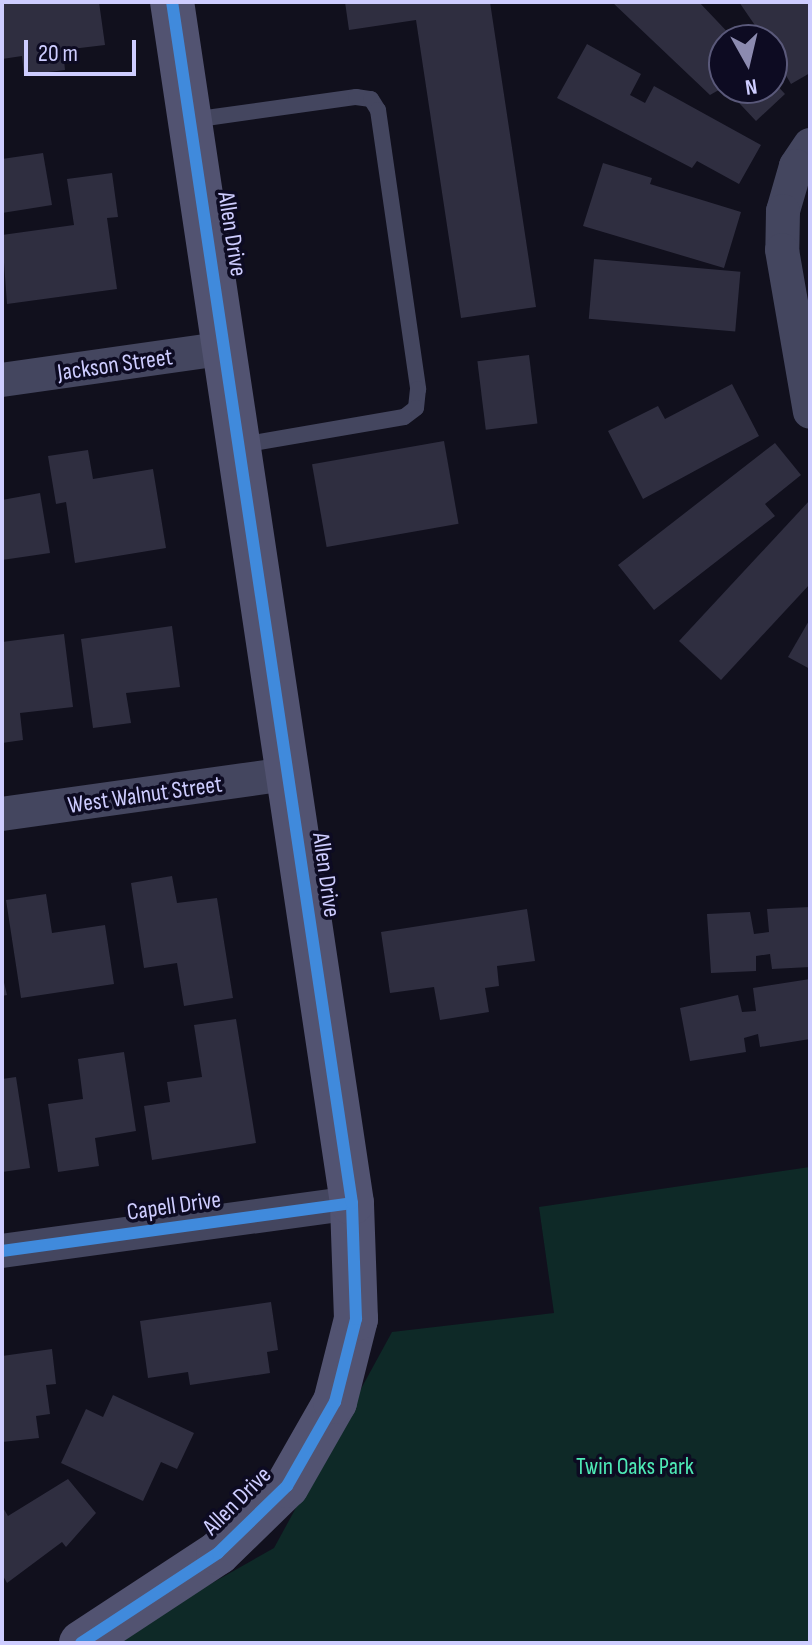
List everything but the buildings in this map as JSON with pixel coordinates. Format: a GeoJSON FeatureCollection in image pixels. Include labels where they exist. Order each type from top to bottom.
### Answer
{"type":"FeatureCollection","features":[{"type":"Feature","properties":{"kind":"street","name":"Allen Drive"},"geometry":{"type":"LineString","coordinates":[[81,1643],[218,1553],[287,1486],[335,1402],[356,1319],[352,1203],[228,348],[172,2]]}},
{"type":"Feature","properties":{"kind":"street"},"geometry":{"type":"LineString","coordinates":[[810,145],[796,166],[783,211],[782,250],[801,385],[810,412]]}},
{"type":"Feature","properties":{"kind":"street","name":"Jackson Street"},"geometry":{"type":"LineString","coordinates":[[2,380],[228,348]]}},
{"type":"Feature","properties":{"kind":"street","name":"West Walnut Street"},"geometry":{"type":"LineString","coordinates":[[2,814],[288,774]]}},
{"type":"Feature","properties":{"kind":"street","name":"Capell Drive"},"geometry":{"type":"LineString","coordinates":[[2,1251],[352,1203]]}},
{"type":"Feature","properties":{"kind":"lane"},"geometry":{"type":"LineString","coordinates":[[191,120],[356,97],[371,99],[378,110],[418,389],[416,408],[404,417],[242,445]]}},
{"type":"Feature","properties":{"kind":"green space","name":"Twin Oaks Park"},"geometry":{"type":"Polygon","coordinates":[[[810,1167],[810,1643],[106,1643],[274,1548],[392,1332],[554,1313],[539,1207],[810,1167]]]}},
{"type":"Feature","properties":{"kind":"cycle path"},"geometry":{"type":"LineString","coordinates":[[81,1643],[218,1553],[287,1486],[335,1402],[356,1319],[352,1203],[172,2]]}},
{"type":"Feature","properties":{"kind":"cycle path"},"geometry":{"type":"LineString","coordinates":[[2,1251],[352,1203]]}}]}
